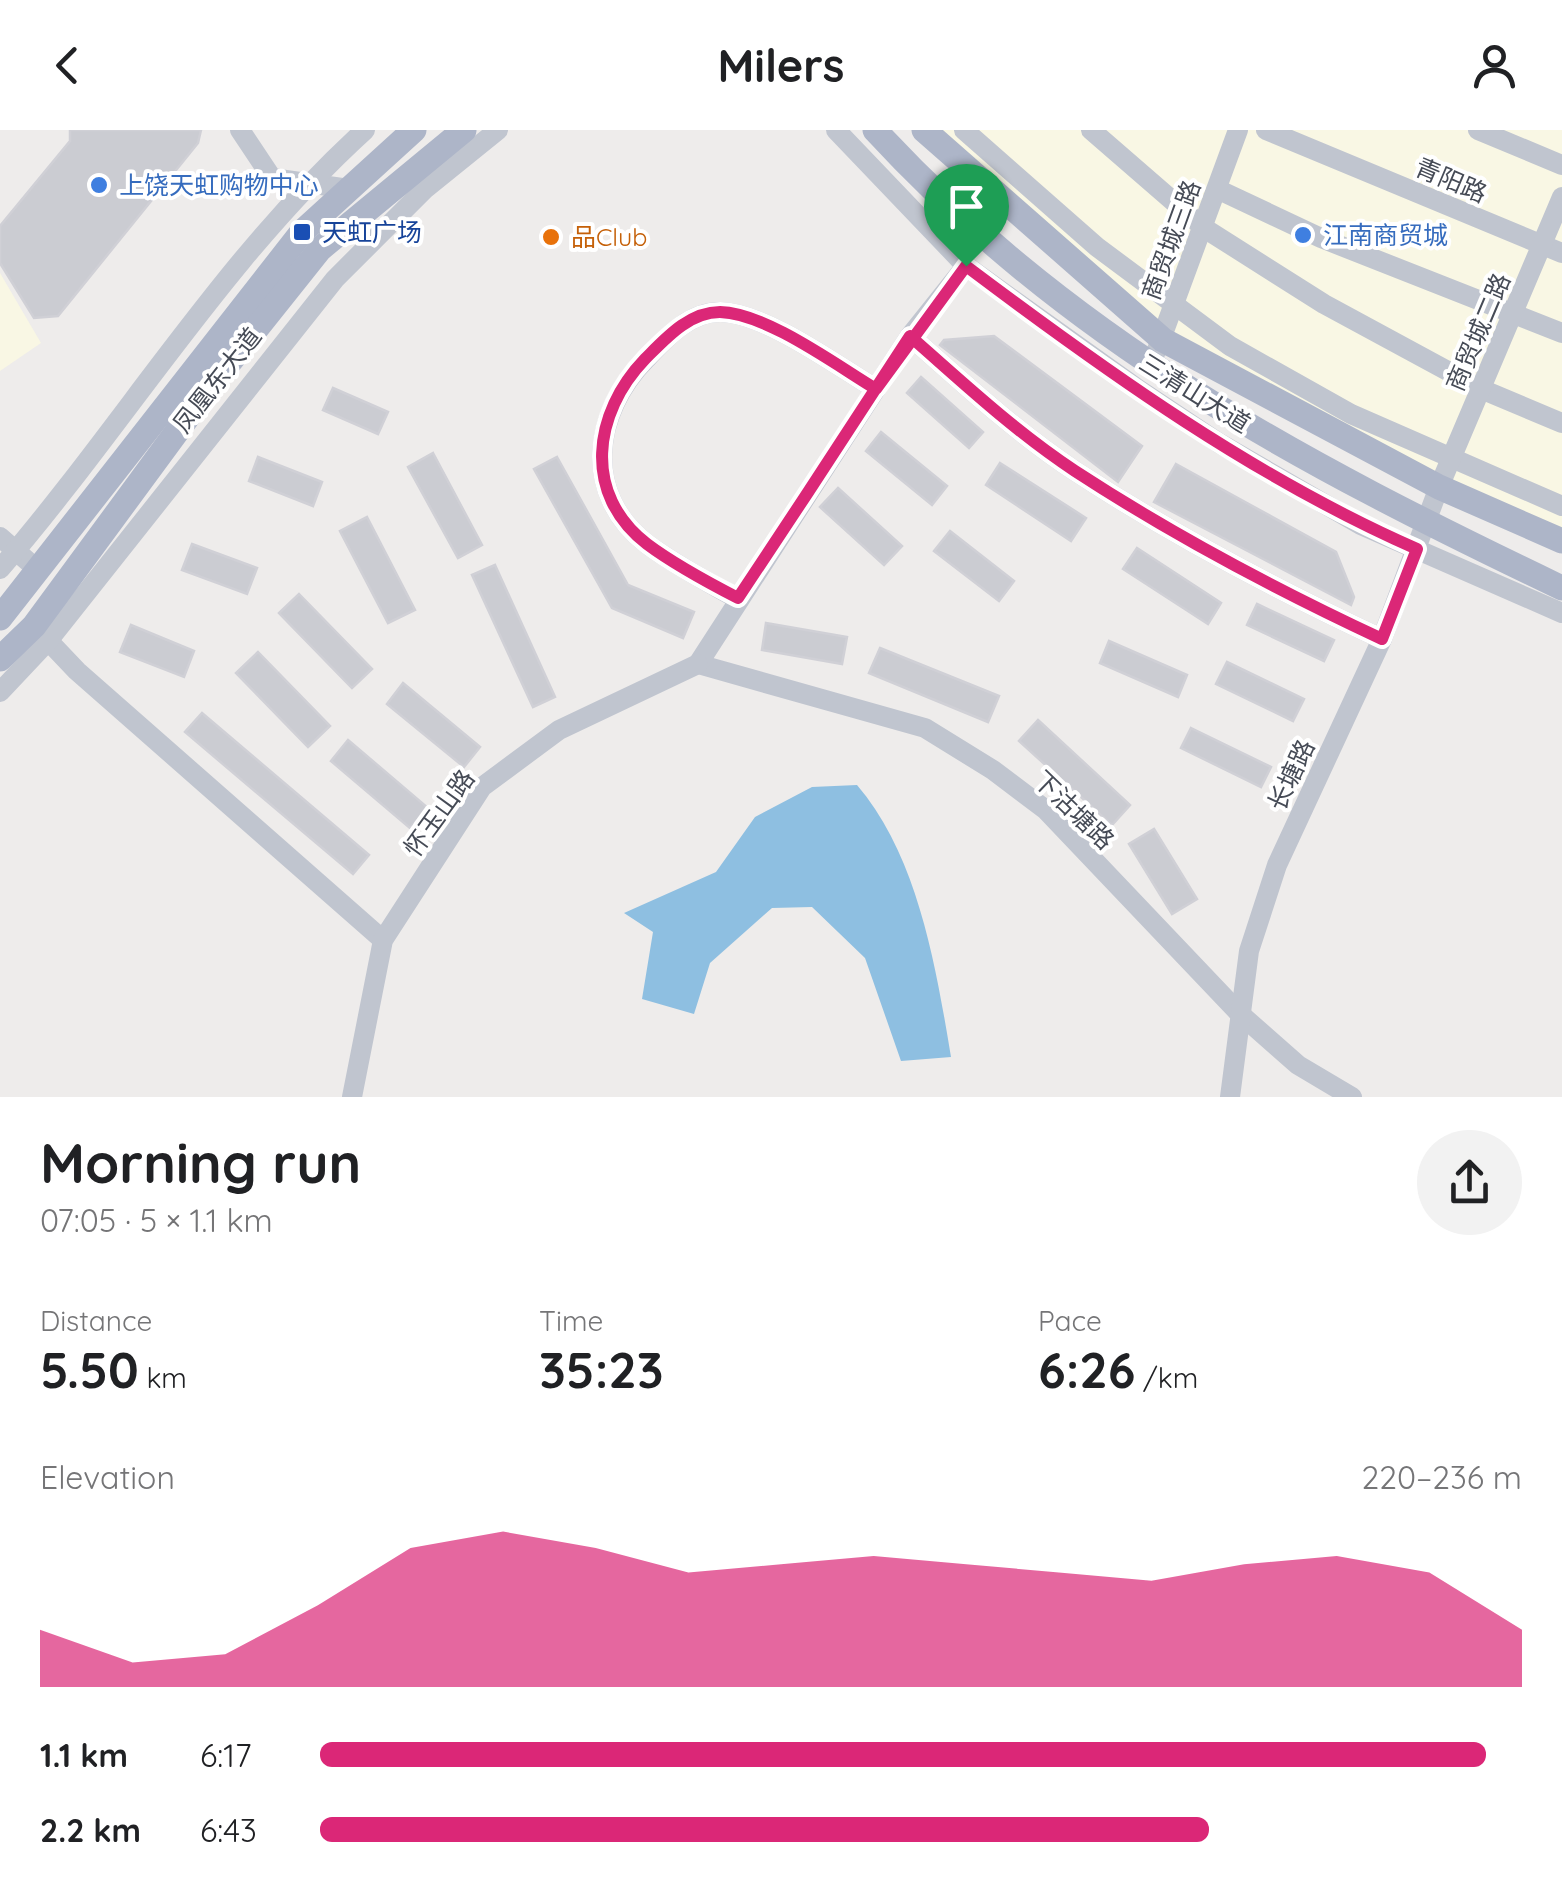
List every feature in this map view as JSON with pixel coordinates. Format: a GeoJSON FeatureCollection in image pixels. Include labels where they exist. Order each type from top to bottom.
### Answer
{"type":"FeatureCollection","features":[{"type":"Feature","properties":{"kind":"main road","name":"凤凰东大道"},"geometry":{"type":"LineString","coordinates":[[0,618],[302,232],[414,130]]}},
{"type":"Feature","properties":{"kind":"main road","name":"凤凰东大道"},"geometry":{"type":"LineString","coordinates":[[0,658],[41,633],[209,388],[320,250],[464,130]]}},
{"type":"Feature","properties":{"kind":"main road","name":"三清山大道"},"geometry":{"type":"LineString","coordinates":[[876,130],[986,240],[1059,300],[1149,365],[1295,456],[1562,588]]}},
{"type":"Feature","properties":{"kind":"main road","name":"三清山大道"},"geometry":{"type":"LineString","coordinates":[[924,130],[1162,340],[1440,486],[1562,541]]}},
{"type":"Feature","properties":{"kind":"street"},"geometry":{"type":"LineString","coordinates":[[240,130],[272,178],[349,189]]}},
{"type":"Feature","properties":{"kind":"street"},"geometry":{"type":"LineString","coordinates":[[0,569],[8,544],[114,429],[250,246],[307,184],[365,130]]}},
{"type":"Feature","properties":{"kind":"street"},"geometry":{"type":"LineString","coordinates":[[0,692],[41,633],[335,279],[424,189],[498,130]]}},
{"type":"Feature","properties":{"kind":"street"},"geometry":{"type":"LineString","coordinates":[[836,130],[966,266],[1219,443],[1361,525],[1562,613]]}},
{"type":"Feature","properties":{"kind":"street"},"geometry":{"type":"LineString","coordinates":[[964,130],[1097,247],[1230,346],[1352,414],[1450,461],[1562,506]]}},
{"type":"Feature","properties":{"kind":"street"},"geometry":{"type":"LineString","coordinates":[[1092,130],[1204,228],[1324,304],[1481,389],[1562,423]]}},
{"type":"Feature","properties":{"kind":"street","name":"商贸城三路"},"geometry":{"type":"LineString","coordinates":[[1149,365],[1162,340],[1238,130]]}},
{"type":"Feature","properties":{"kind":"street","name":"青阳路"},"geometry":{"type":"LineString","coordinates":[[1266,130],[1562,254]]}},
{"type":"Feature","properties":{"kind":"street"},"geometry":{"type":"LineString","coordinates":[[1478,130],[1562,165]]}},
{"type":"Feature","properties":{"kind":"street"},"geometry":{"type":"LineString","coordinates":[[1217,189],[1320,238],[1562,333]]}},
{"type":"Feature","properties":{"kind":"street","name":"商贸城二路"},"geometry":{"type":"LineString","coordinates":[[1440,486],[1562,196]]}},
{"type":"Feature","properties":{"kind":"street"},"geometry":{"type":"LineString","coordinates":[[698,664],[910,336],[966,266]]}},
{"type":"Feature","properties":{"kind":"street"},"geometry":{"type":"LineString","coordinates":[[738,598],[644,542],[619,514],[601,478],[599,448],[632,372],[668,335],[700,314],[724,312],[764,324],[876,389]]}},
{"type":"Feature","properties":{"kind":"street"},"geometry":{"type":"LineString","coordinates":[[910,336],[982,401],[1072,469],[1286,592],[1382,639]]}},
{"type":"Feature","properties":{"kind":"street","name":"长塘路"},"geometry":{"type":"LineString","coordinates":[[1230,1097],[1249,951],[1277,864],[1382,639],[1440,486]]}},
{"type":"Feature","properties":{"kind":"street"},"geometry":{"type":"LineString","coordinates":[[8,544],[39,571]]}},
{"type":"Feature","properties":{"kind":"street"},"geometry":{"type":"LineString","coordinates":[[41,633],[77,672],[383,940]]}},
{"type":"Feature","properties":{"kind":"street","name":"怀玉山路"},"geometry":{"type":"LineString","coordinates":[[352,1097],[383,940],[482,787],[560,730],[698,664]]}},
{"type":"Feature","properties":{"kind":"street","name":"下沽塘路"},"geometry":{"type":"LineString","coordinates":[[698,664],[925,728],[993,770],[1046,810],[1239,1013],[1298,1065],[1352,1097]]}},
{"type":"Feature","properties":{"kind":"shaded area","name":"江南商贸城"},"geometry":{"type":"Polygon","coordinates":[[[924,130],[1562,130],[1562,540],[1163,340],[924,130]]]}},
{"type":"Feature","properties":{"kind":"shaded area"},"geometry":{"type":"Polygon","coordinates":[[[0,273],[41,343],[0,371],[0,273]]]}},
{"type":"Feature","properties":{"kind":"water"},"geometry":{"type":"Polygon","coordinates":[[[857,785],[878,813],[910,879],[931,950],[951,1057],[901,1061],[865,958],[812,907],[772,908],[710,963],[694,1014],[642,999],[653,932],[624,913],[716,872],[755,817],[812,787],[857,785]]]}},
{"type":"Feature","properties":{"kind":"building","name":"上饶天虹购物中心"},"geometry":{"type":"Polygon","coordinates":[[[70,130],[201,130],[198,143],[58,316],[34,318],[0,263],[0,226],[70,141],[70,130]]]}},
{"type":"Feature","properties":{"kind":"building"},"geometry":{"type":"Polygon","coordinates":[[[994,336],[1142,446],[1118,482],[940,345],[944,340],[994,336]]]}},
{"type":"Feature","properties":{"kind":"building"},"geometry":{"type":"Polygon","coordinates":[[[921,377],[983,432],[969,448],[907,393],[921,377]]]}},
{"type":"Feature","properties":{"kind":"building"},"geometry":{"type":"Polygon","coordinates":[[[333,388],[388,412],[378,434],[323,410],[333,388]]]}},
{"type":"Feature","properties":{"kind":"building"},"geometry":{"type":"Polygon","coordinates":[[[881,432],[947,486],[932,505],[866,451],[881,432]]]}},
{"type":"Feature","properties":{"kind":"building"},"geometry":{"type":"Polygon","coordinates":[[[433,453],[482,545],[458,558],[408,467],[433,453]]]}},
{"type":"Feature","properties":{"kind":"building"},"geometry":{"type":"Polygon","coordinates":[[[258,457],[322,482],[313,506],[249,481],[258,457]]]}},
{"type":"Feature","properties":{"kind":"building"},"geometry":{"type":"Polygon","coordinates":[[[557,457],[628,585],[694,612],[683,638],[612,608],[534,469],[557,457]]]}},
{"type":"Feature","properties":{"kind":"building"},"geometry":{"type":"Polygon","coordinates":[[[1000,463],[1086,518],[1071,541],[986,485],[1000,463]]]}},
{"type":"Feature","properties":{"kind":"building"},"geometry":{"type":"Polygon","coordinates":[[[1176,464],[1336,552],[1354,597],[1351,605],[1154,502],[1176,464]]]}},
{"type":"Feature","properties":{"kind":"building"},"geometry":{"type":"Polygon","coordinates":[[[838,488],[902,546],[884,565],[820,507],[838,488]]]}},
{"type":"Feature","properties":{"kind":"building"},"geometry":{"type":"Polygon","coordinates":[[[367,517],[415,610],[388,623],[340,531],[367,517]]]}},
{"type":"Feature","properties":{"kind":"building"},"geometry":{"type":"Polygon","coordinates":[[[950,531],[1014,581],[999,601],[934,551],[950,531]]]}},
{"type":"Feature","properties":{"kind":"building"},"geometry":{"type":"Polygon","coordinates":[[[192,544],[257,568],[247,594],[182,570],[192,544]]]}},
{"type":"Feature","properties":{"kind":"building"},"geometry":{"type":"Polygon","coordinates":[[[1137,548],[1221,603],[1208,624],[1123,569],[1137,548]]]}},
{"type":"Feature","properties":{"kind":"building"},"geometry":{"type":"Polygon","coordinates":[[[495,565],[555,697],[533,707],[472,575],[495,565]]]}},
{"type":"Feature","properties":{"kind":"building"},"geometry":{"type":"Polygon","coordinates":[[[299,594],[372,669],[352,688],[279,613],[299,594]]]}},
{"type":"Feature","properties":{"kind":"building"},"geometry":{"type":"Polygon","coordinates":[[[1257,604],[1334,640],[1324,661],[1247,625],[1257,604]]]}},
{"type":"Feature","properties":{"kind":"building"},"geometry":{"type":"Polygon","coordinates":[[[766,623],[847,637],[842,664],[762,650],[766,623]]]}},
{"type":"Feature","properties":{"kind":"building"},"geometry":{"type":"Polygon","coordinates":[[[131,625],[194,651],[184,677],[120,652],[131,625]]]}},
{"type":"Feature","properties":{"kind":"building"},"geometry":{"type":"Polygon","coordinates":[[[1109,641],[1187,675],[1178,697],[1100,663],[1109,641]]]}},
{"type":"Feature","properties":{"kind":"building"},"geometry":{"type":"Polygon","coordinates":[[[880,648],[999,696],[988,722],[869,673],[880,648]]]}},
{"type":"Feature","properties":{"kind":"building"},"geometry":{"type":"Polygon","coordinates":[[[258,652],[330,726],[308,747],[236,673],[258,652]]]}},
{"type":"Feature","properties":{"kind":"building"},"geometry":{"type":"Polygon","coordinates":[[[1227,662],[1304,699],[1293,721],[1216,684],[1227,662]]]}},
{"type":"Feature","properties":{"kind":"building"},"geometry":{"type":"Polygon","coordinates":[[[403,683],[480,747],[464,767],[387,704],[403,683]]]}},
{"type":"Feature","properties":{"kind":"building"},"geometry":{"type":"Polygon","coordinates":[[[202,713],[369,855],[353,874],[185,732],[202,713]]]}},
{"type":"Feature","properties":{"kind":"building"},"geometry":{"type":"Polygon","coordinates":[[[1038,720],[1130,805],[1112,825],[1019,741],[1038,720]]]}},
{"type":"Feature","properties":{"kind":"building"},"geometry":{"type":"Polygon","coordinates":[[[1191,728],[1271,767],[1261,787],[1181,748],[1191,728]]]}},
{"type":"Feature","properties":{"kind":"building"},"geometry":{"type":"Polygon","coordinates":[[[348,740],[428,808],[410,828],[331,761],[348,740]]]}},
{"type":"Feature","properties":{"kind":"building"},"geometry":{"type":"Polygon","coordinates":[[[1154,829],[1197,899],[1172,914],[1129,844],[1154,829]]]}},
{"type":"Feature","properties":{"kind":"place","name":"上饶天虹购物中心"},"geometry":{"type":"Point","coordinates":[99,185]}},
{"type":"Feature","properties":{"kind":"place","name":"天虹广场"},"geometry":{"type":"Point","coordinates":[302,232]}},
{"type":"Feature","properties":{"kind":"place","name":"江南商贸城"},"geometry":{"type":"Point","coordinates":[1303,235]}},
{"type":"Feature","properties":{"kind":"place","name":"品Club"},"geometry":{"type":"Point","coordinates":[551,237]}},
{"type":"Feature","properties":{"kind":"route"},"geometry":{"type":"LineString","coordinates":[[966,266],[910,336],[876,389],[764,324],[724,312],[700,314],[668,335],[632,372],[609,414],[599,448],[601,478],[619,514],[644,542],[738,598],[876,389],[910,336],[982,401],[1072,469],[1303,602],[1382,639],[1417,549],[1361,525],[1219,443],[966,266]]}}]}
